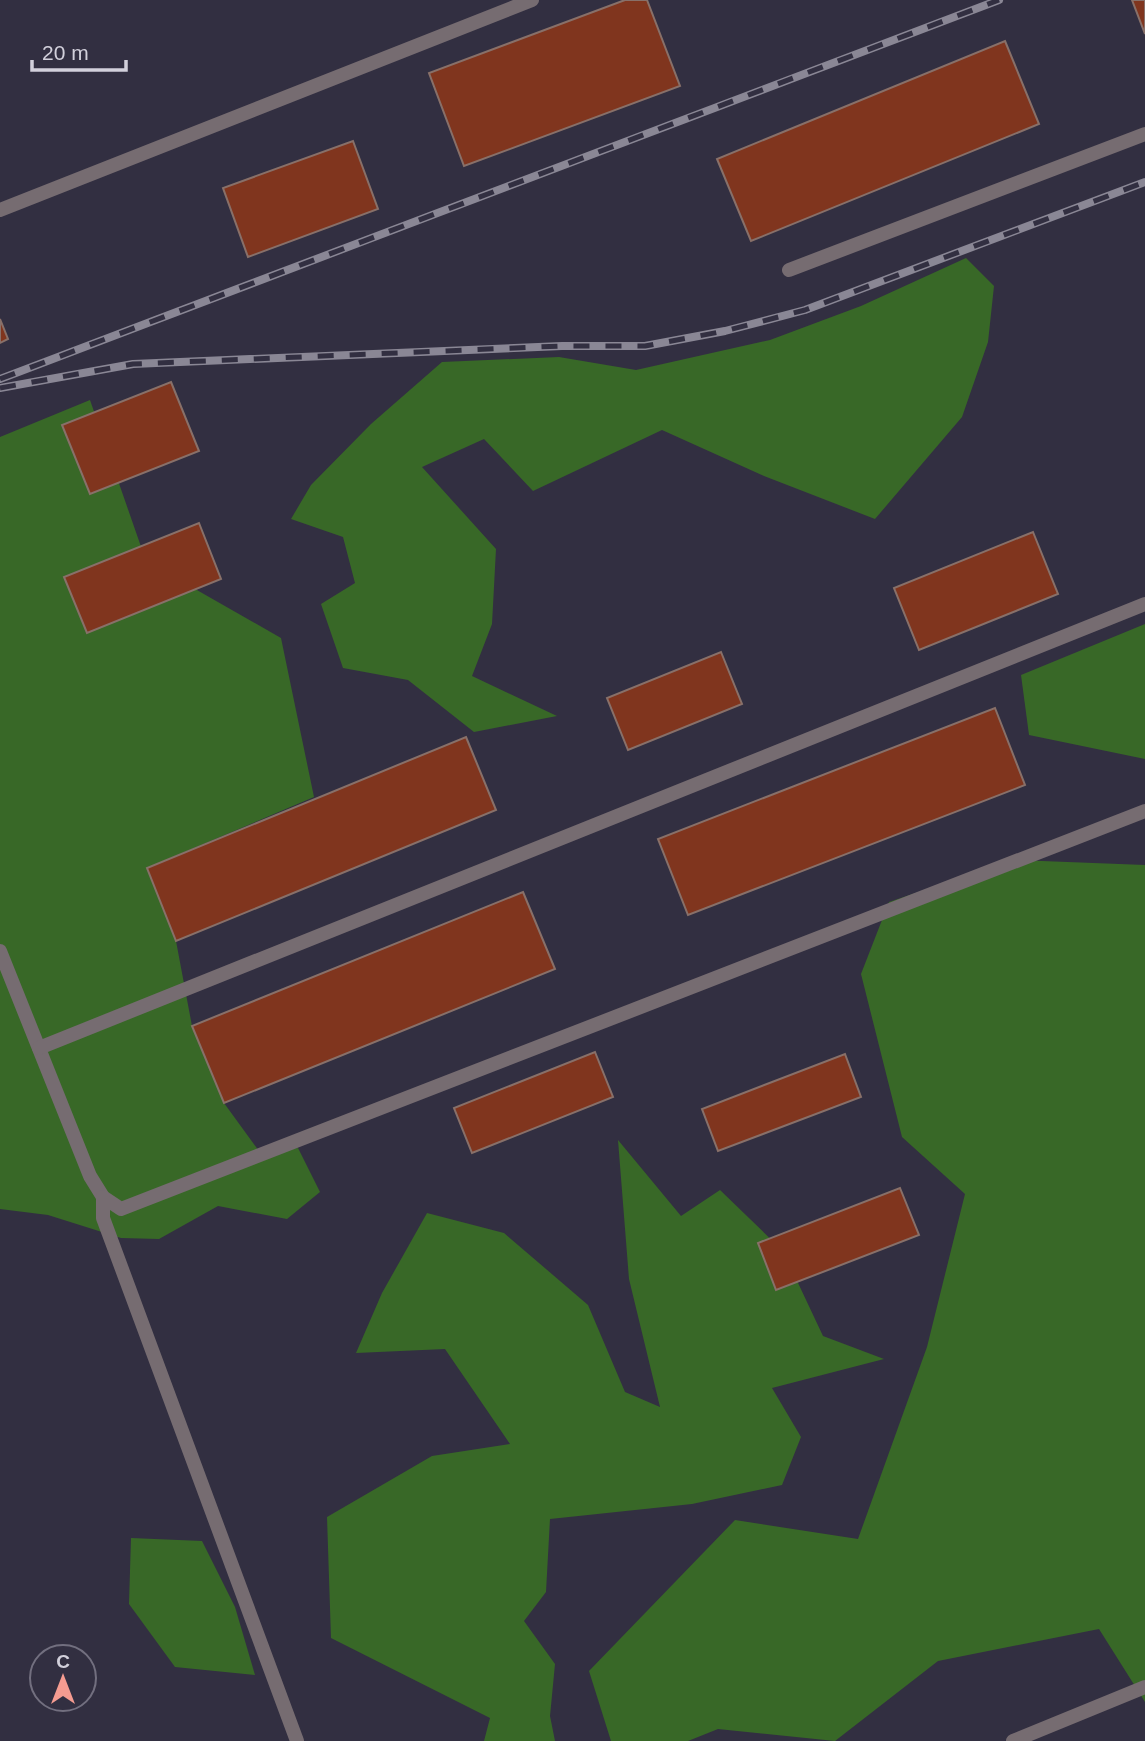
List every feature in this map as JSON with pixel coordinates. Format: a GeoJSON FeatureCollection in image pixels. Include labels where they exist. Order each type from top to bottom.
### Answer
{"type":"FeatureCollection","features":[{"type":"Feature","properties":{"kind":"street"},"geometry":{"type":"LineString","coordinates":[[0,210],[532,0]]}},
{"type":"Feature","properties":{"kind":"street"},"geometry":{"type":"LineString","coordinates":[[789,270],[1145,134]]}},
{"type":"Feature","properties":{"kind":"street"},"geometry":{"type":"LineString","coordinates":[[39,1048],[1145,604]]}},
{"type":"Feature","properties":{"kind":"street"},"geometry":{"type":"LineString","coordinates":[[0,951],[90,1175],[103,1197],[121,1209],[1145,811]]}},
{"type":"Feature","properties":{"kind":"street"},"geometry":{"type":"LineString","coordinates":[[103,1197],[103,1218],[297,1741]]}},
{"type":"Feature","properties":{"kind":"street"},"geometry":{"type":"LineString","coordinates":[[1013,1741],[1145,1687]]}},
{"type":"Feature","properties":{"kind":"green space"},"geometry":{"type":"Polygon","coordinates":[[[966,258],[994,286],[988,342],[962,417],[875,519],[764,476],[662,430],[533,491],[484,439],[422,467],[496,549],[492,624],[472,676],[557,716],[474,732],[408,680],[343,668],[321,604],[355,583],[343,537],[291,519],[311,485],[371,424],[442,362],[559,357],[636,370],[770,340],[861,306],[966,258]]]}},
{"type":"Feature","properties":{"kind":"green space"},"geometry":{"type":"Polygon","coordinates":[[[90,400],[146,561],[281,638],[314,797],[147,868],[176,941],[192,1026],[224,1103],[259,1151],[298,1148],[320,1192],[287,1219],[218,1206],[159,1239],[121,1238],[48,1215],[0,1209],[0,437],[90,400]]]}},
{"type":"Feature","properties":{"kind":"green space"},"geometry":{"type":"Polygon","coordinates":[[[1145,624],[1145,759],[1029,735],[1021,675],[1145,624]]]}},
{"type":"Feature","properties":{"kind":"green space"},"geometry":{"type":"Polygon","coordinates":[[[1013,860],[1145,865],[1145,1702],[1099,1629],[938,1661],[835,1741],[718,1729],[688,1741],[611,1741],[589,1671],[735,1520],[858,1539],[927,1347],[965,1194],[902,1137],[861,974],[889,902],[1013,860]]]}},
{"type":"Feature","properties":{"kind":"green space"},"geometry":{"type":"Polygon","coordinates":[[[618,1140],[681,1216],[720,1190],[783,1251],[823,1336],[884,1359],[772,1388],[801,1437],[782,1485],[692,1504],[550,1519],[546,1592],[524,1621],[555,1664],[550,1716],[555,1741],[484,1741],[490,1718],[331,1638],[327,1517],[432,1456],[510,1444],[445,1349],[356,1353],[382,1293],[427,1213],[504,1233],[588,1305],[625,1392],[660,1407],[629,1279],[618,1140]]]}},
{"type":"Feature","properties":{"kind":"green space"},"geometry":{"type":"Polygon","coordinates":[[[131,1538],[202,1541],[235,1607],[255,1675],[175,1667],[129,1604],[131,1538]]]}},
{"type":"Feature","properties":{"kind":"building"},"geometry":{"type":"Polygon","coordinates":[[[625,0],[647,0],[680,86],[464,166],[429,73],[625,0]]]}},
{"type":"Feature","properties":{"kind":"building"},"geometry":{"type":"Polygon","coordinates":[[[1132,0],[1145,0],[1145,34],[1132,0]]]}},
{"type":"Feature","properties":{"kind":"building"},"geometry":{"type":"Polygon","coordinates":[[[1005,41],[1039,124],[751,241],[717,159],[1005,41]]]}},
{"type":"Feature","properties":{"kind":"building"},"geometry":{"type":"Polygon","coordinates":[[[353,141],[378,209],[248,257],[223,188],[353,141]]]}},
{"type":"Feature","properties":{"kind":"building"},"geometry":{"type":"Polygon","coordinates":[[[0,319],[8,339],[0,343],[0,319]]]}},
{"type":"Feature","properties":{"kind":"building"},"geometry":{"type":"Polygon","coordinates":[[[171,382],[199,451],[90,494],[62,425],[171,382]]]}},
{"type":"Feature","properties":{"kind":"building"},"geometry":{"type":"Polygon","coordinates":[[[199,523],[221,579],[87,633],[64,577],[199,523]]]}},
{"type":"Feature","properties":{"kind":"building"},"geometry":{"type":"Polygon","coordinates":[[[1033,532],[1058,594],[919,650],[894,588],[1033,532]]]}},
{"type":"Feature","properties":{"kind":"building"},"geometry":{"type":"Polygon","coordinates":[[[721,652],[742,704],[628,750],[607,698],[721,652]]]}},
{"type":"Feature","properties":{"kind":"building"},"geometry":{"type":"Polygon","coordinates":[[[995,708],[1025,785],[688,915],[658,839],[995,708]]]}},
{"type":"Feature","properties":{"kind":"building"},"geometry":{"type":"Polygon","coordinates":[[[466,737],[496,810],[176,941],[147,868],[466,737]]]}},
{"type":"Feature","properties":{"kind":"building"},"geometry":{"type":"Polygon","coordinates":[[[523,892],[555,969],[224,1103],[192,1026],[523,892]]]}},
{"type":"Feature","properties":{"kind":"building"},"geometry":{"type":"Polygon","coordinates":[[[595,1052],[613,1097],[472,1153],[454,1108],[595,1052]]]}},
{"type":"Feature","properties":{"kind":"building"},"geometry":{"type":"Polygon","coordinates":[[[845,1054],[861,1097],[718,1151],[702,1109],[845,1054]]]}},
{"type":"Feature","properties":{"kind":"building"},"geometry":{"type":"Polygon","coordinates":[[[900,1188],[919,1235],[776,1290],[758,1243],[900,1188]]]}},
{"type":"Feature","properties":{"kind":"railway"},"geometry":{"type":"LineString","coordinates":[[0,379],[999,0]]}},
{"type":"Feature","properties":{"kind":"railway"},"geometry":{"type":"LineString","coordinates":[[0,388],[133,364],[562,346],[645,346],[725,331],[805,310],[1145,182]]}}]}
